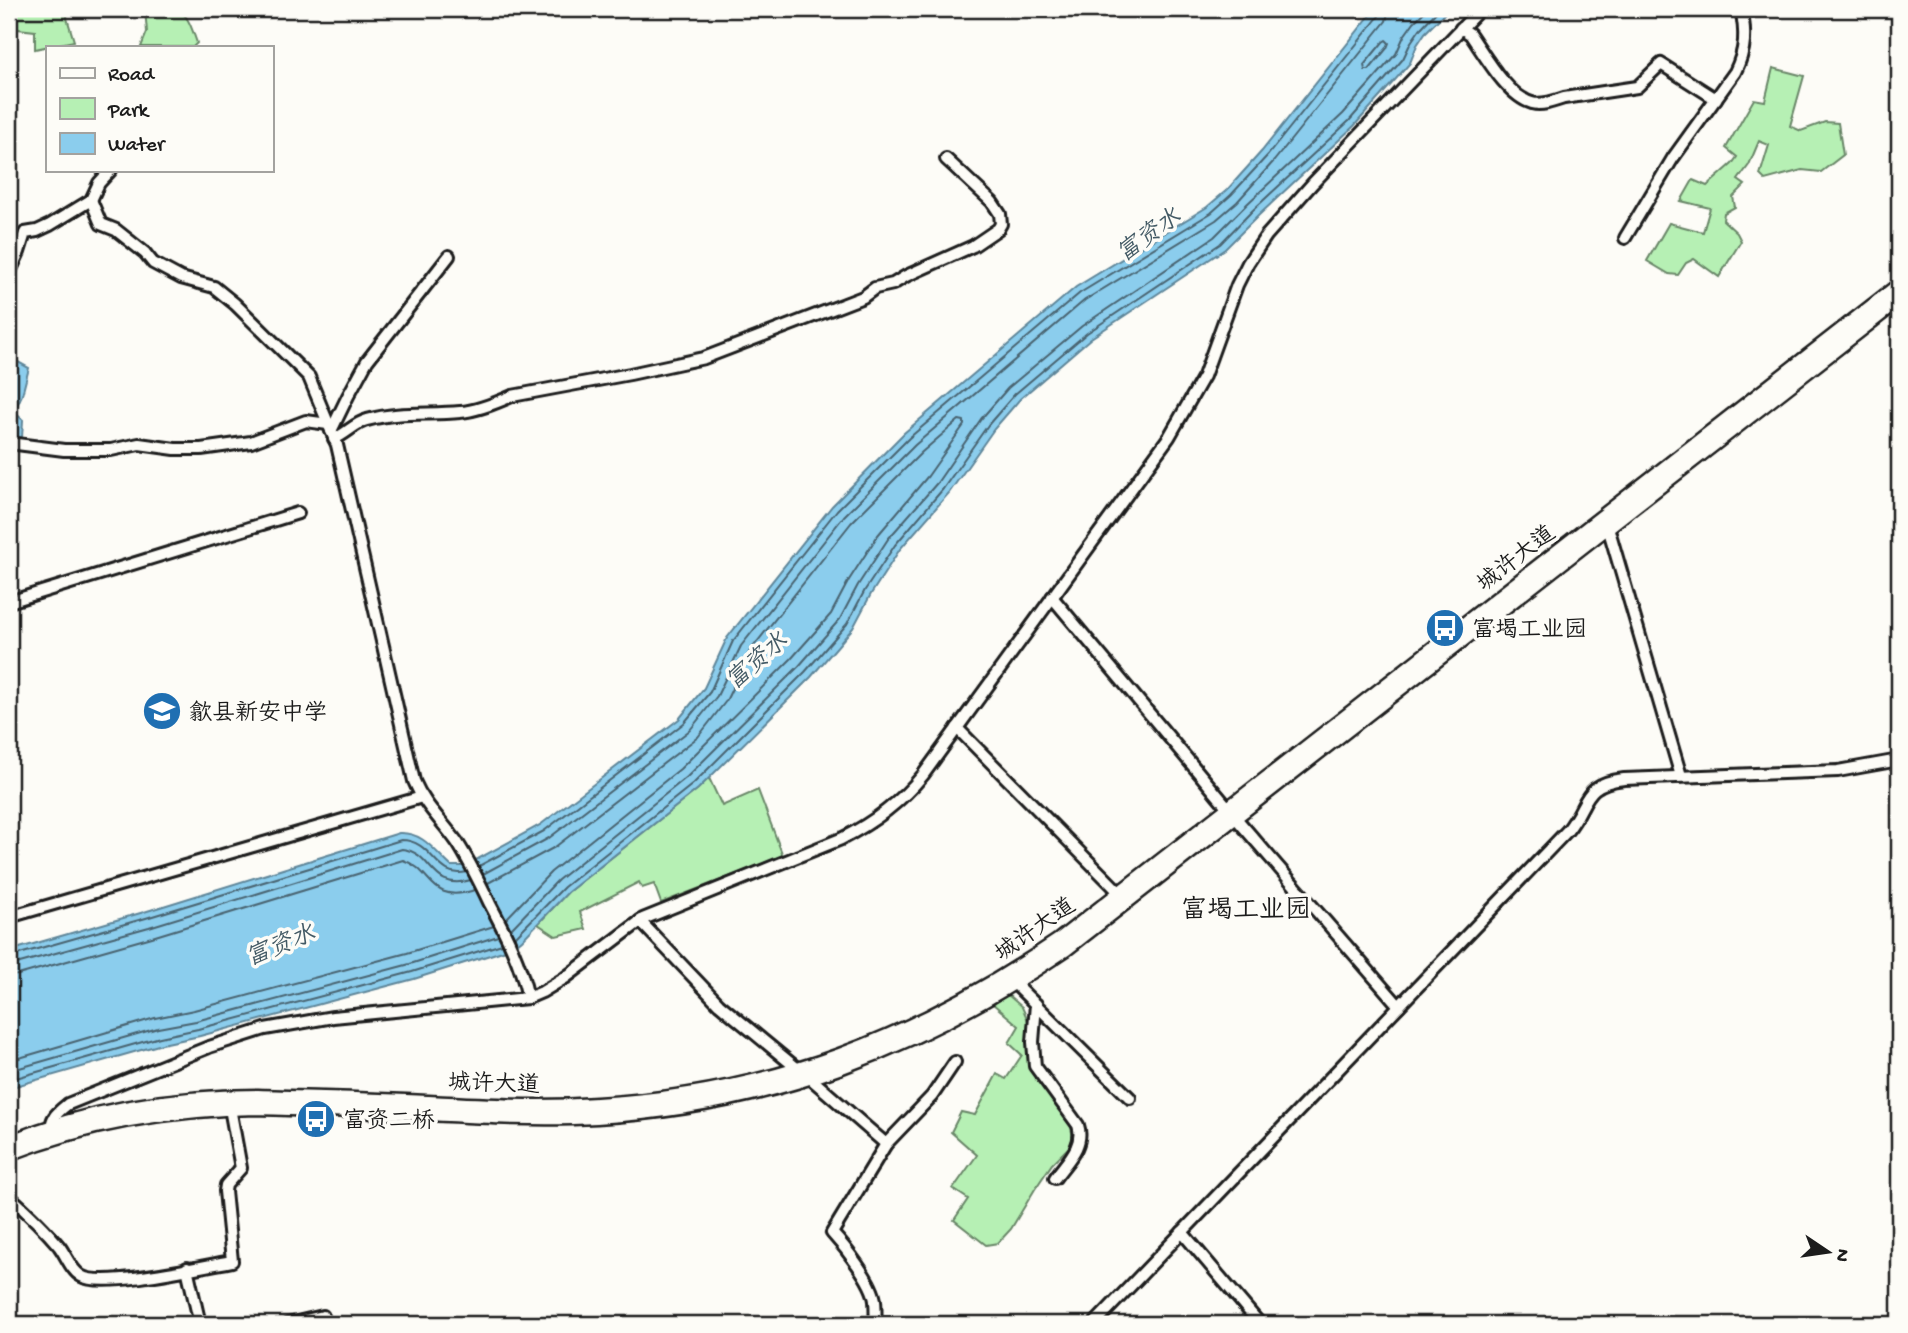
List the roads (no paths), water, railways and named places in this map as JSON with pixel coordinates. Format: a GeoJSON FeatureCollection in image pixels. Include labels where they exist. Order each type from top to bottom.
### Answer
{"type":"FeatureCollection","features":[{"type":"Feature","properties":{"kind":"main road","name":"城许大道"},"geometry":{"type":"LineString","coordinates":[[9,1153],[92,1116],[171,1102],[258,1097],[527,1107],[622,1104],[804,1074],[849,1064],[906,1041],[1014,983],[1065,949],[1232,813],[1899,286]]}},
{"type":"Feature","properties":{"kind":"main road","name":"城许大道"},"geometry":{"type":"LineString","coordinates":[[9,1143],[146,1116],[230,1108],[504,1117],[596,1116],[650,1111],[739,1096],[804,1074],[875,1043],[953,1006],[1050,947],[1232,813],[1608,527],[1899,299]]}},
{"type":"Feature","properties":{"kind":"street"},"geometry":{"type":"LineString","coordinates":[[53,1133],[54,1116],[68,1104],[218,1044],[265,1029],[333,1017],[528,998],[565,978],[640,921],[659,911],[841,839],[893,807],[913,787],[957,728],[1153,460],[1184,413],[1210,363],[1237,285],[1261,242],[1313,183],[1480,9]]}},
{"type":"Feature","properties":{"kind":"street"},"geometry":{"type":"LineString","coordinates":[[1625,238],[1674,158],[1731,79],[1742,57],[1745,33],[1741,9]]}},
{"type":"Feature","properties":{"kind":"street"},"geometry":{"type":"LineString","coordinates":[[1461,28],[1470,34],[1509,89],[1533,104],[1637,86],[1661,64],[1716,99]]}},
{"type":"Feature","properties":{"kind":"street"},"geometry":{"type":"LineString","coordinates":[[9,443],[77,451],[111,450],[139,444],[201,449],[251,442],[306,421],[342,435],[368,419],[398,414],[462,412],[512,396],[695,361],[863,297],[881,286],[893,284],[973,246],[998,229],[1001,224],[1000,214],[992,202],[946,159]]}},
{"type":"Feature","properties":{"kind":"street"},"geometry":{"type":"LineString","coordinates":[[9,274],[25,233],[50,225],[91,200],[99,183],[109,172]]}},
{"type":"Feature","properties":{"kind":"street"},"geometry":{"type":"LineString","coordinates":[[91,200],[101,225],[116,229],[153,263],[181,278],[214,287],[235,304],[309,377],[331,431],[372,594],[414,781],[422,797],[468,859],[513,949],[528,998]]}},
{"type":"Feature","properties":{"kind":"street"},"geometry":{"type":"LineString","coordinates":[[331,431],[367,361],[449,256]]}},
{"type":"Feature","properties":{"kind":"street"},"geometry":{"type":"LineString","coordinates":[[9,602],[298,513]]}},
{"type":"Feature","properties":{"kind":"street"},"geometry":{"type":"LineString","coordinates":[[1608,527],[1681,776]]}},
{"type":"Feature","properties":{"kind":"street"},"geometry":{"type":"LineString","coordinates":[[1052,597],[1232,813],[1399,1006]]}},
{"type":"Feature","properties":{"kind":"street"},"geometry":{"type":"LineString","coordinates":[[957,728],[1120,893]]}},
{"type":"Feature","properties":{"kind":"street"},"geometry":{"type":"LineString","coordinates":[[1094,1324],[1567,831],[1576,820],[1586,797],[1595,787],[1612,780],[1838,771],[1899,760]]}},
{"type":"Feature","properties":{"kind":"street"},"geometry":{"type":"LineString","coordinates":[[9,917],[422,797]]}},
{"type":"Feature","properties":{"kind":"street"},"geometry":{"type":"LineString","coordinates":[[640,921],[719,1004],[886,1144]]}},
{"type":"Feature","properties":{"kind":"street"},"geometry":{"type":"LineString","coordinates":[[1014,983],[1130,1098]]}},
{"type":"Feature","properties":{"kind":"street"},"geometry":{"type":"LineString","coordinates":[[1035,1004],[1032,1042],[1035,1066],[1078,1125],[1081,1134],[1079,1144],[1055,1178]]}},
{"type":"Feature","properties":{"kind":"street"},"geometry":{"type":"LineString","coordinates":[[876,1324],[873,1294],[849,1251],[832,1233],[886,1144],[932,1096],[955,1062]]}},
{"type":"Feature","properties":{"kind":"street"},"geometry":{"type":"LineString","coordinates":[[9,1196],[48,1234],[82,1277],[119,1280],[232,1261],[225,1191],[226,1185],[241,1168],[230,1108]]}},
{"type":"Feature","properties":{"kind":"street"},"geometry":{"type":"LineString","coordinates":[[1182,1232],[1259,1324]]}},
{"type":"Feature","properties":{"kind":"street"},"geometry":{"type":"LineString","coordinates":[[187,1268],[200,1324]]}},
{"type":"Feature","properties":{"kind":"street"},"geometry":{"type":"LineString","coordinates":[[288,1324],[323,1316]]}},
{"type":"Feature","properties":{"kind":"water","name":"富资水"},"geometry":{"type":"Polygon","coordinates":[[[1375,9],[1449,9],[1425,33],[1410,63],[1354,126],[1225,249],[1091,338],[1020,399],[994,429],[949,493],[900,549],[853,628],[811,677],[698,789],[568,892],[512,948],[414,979],[162,1044],[9,1088],[9,951],[399,833],[422,839],[451,866],[465,866],[540,825],[679,719],[704,688],[727,638],[832,506],[904,433],[1076,287],[1207,207],[1227,190],[1262,151],[1375,9]]]}},
{"type":"Feature","properties":{"kind":"water"},"geometry":{"type":"Polygon","coordinates":[[[9,357],[29,368],[14,412],[23,420],[22,438],[18,437],[16,440],[9,438],[9,357]]]}},
{"type":"Feature","properties":{"kind":"place","name":"富堨工业园"},"geometry":{"type":"Point","coordinates":[1445,628]}},
{"type":"Feature","properties":{"kind":"place","name":"歙县新安中学"},"geometry":{"type":"Point","coordinates":[162,711]}},
{"type":"Feature","properties":{"kind":"place","name":"富资二桥"},"geometry":{"type":"Point","coordinates":[316,1119]}},
{"type":"Feature","properties":{"kind":"district","name":"富堨工业园"},"geometry":{"type":"Point","coordinates":[1246,908]}}]}
